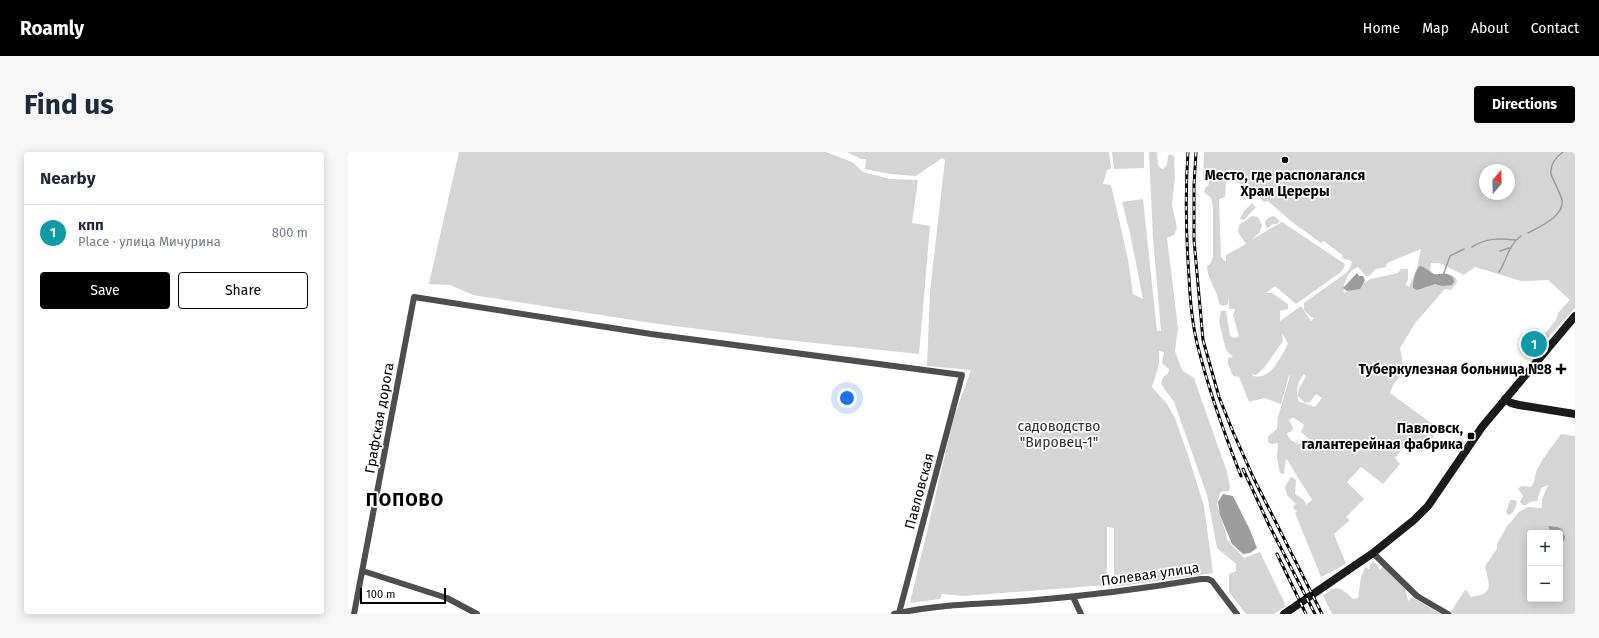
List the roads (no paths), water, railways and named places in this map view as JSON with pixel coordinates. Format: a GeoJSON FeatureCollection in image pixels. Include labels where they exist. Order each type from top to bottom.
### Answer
{"type":"FeatureCollection","features":[{"type":"Feature","properties":{"kind":"main road"},"geometry":{"type":"LineString","coordinates":[[1284,614],[1373,553],[1414,520],[1428,506],[1482,427],[1575,316]]}},
{"type":"Feature","properties":{"kind":"main road"},"geometry":{"type":"LineString","coordinates":[[1505,399],[1518,405],[1575,414]]}},
{"type":"Feature","properties":{"kind":"street","name":"Павловская"},"geometry":{"type":"LineString","coordinates":[[414,297],[651,334],[962,375],[896,614]]}},
{"type":"Feature","properties":{"kind":"street","name":"Графская дорога"},"geometry":{"type":"LineString","coordinates":[[354,614],[414,297]]}},
{"type":"Feature","properties":{"kind":"street"},"geometry":{"type":"LineString","coordinates":[[1373,553],[1417,596],[1448,614]]}},
{"type":"Feature","properties":{"kind":"street"},"geometry":{"type":"LineString","coordinates":[[363,571],[447,598],[477,614]]}},
{"type":"Feature","properties":{"kind":"street","name":"Полевая улица"},"geometry":{"type":"LineString","coordinates":[[1073,597],[1208,579],[1212,581],[1237,614]]}},
{"type":"Feature","properties":{"kind":"street"},"geometry":{"type":"LineString","coordinates":[[896,614],[927,608],[1073,597],[1081,614]]}},
{"type":"Feature","properties":{"kind":"waterway"},"geometry":{"type":"LineString","coordinates":[[1528,233],[1550,220],[1560,211],[1562,200],[1552,177],[1551,167],[1558,156],[1563,152]]}},
{"type":"Feature","properties":{"kind":"waterway"},"geometry":{"type":"LineString","coordinates":[[1499,272],[1510,248],[1521,236]]}},
{"type":"Feature","properties":{"kind":"waterway"},"geometry":{"type":"LineString","coordinates":[[1472,247],[1493,239],[1515,240]]}},
{"type":"Feature","properties":{"kind":"waterway"},"geometry":{"type":"LineString","coordinates":[[1500,251],[1509,248]]}},
{"type":"Feature","properties":{"kind":"waterway"},"geometry":{"type":"LineString","coordinates":[[1444,273],[1450,256],[1464,249]]}},
{"type":"Feature","properties":{"kind":"railway"},"geometry":{"type":"LineString","coordinates":[[1188,152],[1186,183],[1187,230],[1190,294],[1194,327],[1201,360],[1211,394],[1241,476]]}},
{"type":"Feature","properties":{"kind":"railway"},"geometry":{"type":"LineString","coordinates":[[1196,152],[1194,185],[1194,240],[1203,340],[1219,397],[1233,432],[1254,479],[1322,614]]}},
{"type":"Feature","properties":{"kind":"railway"},"geometry":{"type":"LineString","coordinates":[[1243,469],[1269,525],[1315,614]]}},
{"type":"Feature","properties":{"kind":"railway"},"geometry":{"type":"LineString","coordinates":[[1277,554],[1306,614]]}},
{"type":"Feature","properties":{"kind":"place","name":"Место, где располагался Храм Цереры"},"geometry":{"type":"Point","coordinates":[1285,160]}},
{"type":"Feature","properties":{"kind":"place","name":"кпп"},"geometry":{"type":"Point","coordinates":[1534,344]}},
{"type":"Feature","properties":{"kind":"place","name":"Туберкулезная больница №8"},"geometry":{"type":"Point","coordinates":[1561,369]}},
{"type":"Feature","properties":{"kind":"place","name":"Павловск, галантерейная фабрика"},"geometry":{"type":"Point","coordinates":[1471,436]}},
{"type":"Feature","properties":{"kind":"district","name":"ПОПОВО"},"geometry":{"type":"Point","coordinates":[405,500]}},
{"type":"Feature","properties":{"kind":"park label","name":"садоводство \"Вировец-1\""},"geometry":{"type":"Point","coordinates":[1059,434]}}]}
